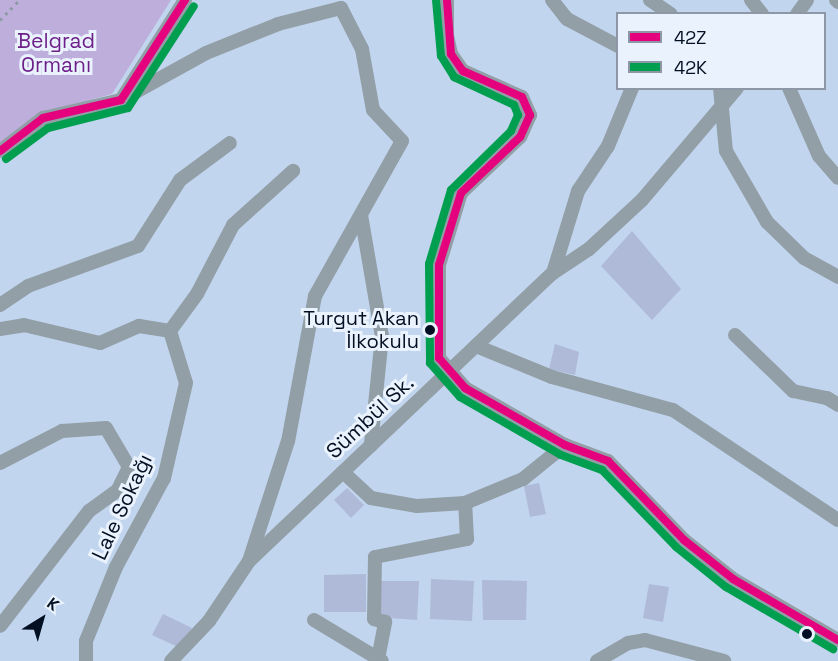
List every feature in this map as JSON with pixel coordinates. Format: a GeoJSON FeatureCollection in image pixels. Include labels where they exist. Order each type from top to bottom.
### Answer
{"type":"FeatureCollection","features":[{"type":"Feature","properties":{"kind":"street"},"geometry":{"type":"LineString","coordinates":[[120,100],[185,0]]}},
{"type":"Feature","properties":{"kind":"street"},"geometry":{"type":"LineString","coordinates":[[447,0],[447,34],[451,54],[463,70],[522,97],[530,115],[520,137],[461,193],[439,265],[439,358],[465,388],[565,446],[608,461],[684,540],[733,579],[838,640]]}},
{"type":"Feature","properties":{"kind":"street"},"geometry":{"type":"LineString","coordinates":[[552,0],[567,19],[616,45]]}},
{"type":"Feature","properties":{"kind":"street"},"geometry":{"type":"LineString","coordinates":[[650,0],[668,12]]}},
{"type":"Feature","properties":{"kind":"street"},"geometry":{"type":"LineString","coordinates":[[751,0],[760,12]]}},
{"type":"Feature","properties":{"kind":"street"},"geometry":{"type":"LineString","coordinates":[[0,151],[43,118],[120,100],[206,53],[278,24],[340,8],[362,49],[373,110],[402,141],[315,296],[288,441],[249,561]]}},
{"type":"Feature","properties":{"kind":"street"},"geometry":{"type":"LineString","coordinates":[[553,273],[578,191],[608,146],[631,90]]}},
{"type":"Feature","properties":{"kind":"street"},"geometry":{"type":"LineString","coordinates":[[720,90],[724,105],[726,151],[767,222],[804,258],[838,278]]}},
{"type":"Feature","properties":{"kind":"street","name":"Sümbül Sk."},"geometry":{"type":"LineString","coordinates":[[171,661],[209,621],[249,561],[553,273],[589,249],[642,201],[735,90]]}},
{"type":"Feature","properties":{"kind":"street"},"geometry":{"type":"LineString","coordinates":[[790,90],[819,156],[838,178]]}},
{"type":"Feature","properties":{"kind":"street"},"geometry":{"type":"LineString","coordinates":[[0,305],[28,286],[138,246],[180,180],[230,143]]}},
{"type":"Feature","properties":{"kind":"street"},"geometry":{"type":"LineString","coordinates":[[0,329],[24,325],[100,343],[139,326],[170,331],[197,294],[233,225],[293,171]]}},
{"type":"Feature","properties":{"kind":"street"},"geometry":{"type":"LineString","coordinates":[[361,215],[382,336],[371,445]]}},
{"type":"Feature","properties":{"kind":"street","name":"Lale Sokağı"},"geometry":{"type":"LineString","coordinates":[[86,661],[86,641],[116,567],[164,477],[186,383],[170,331]]}},
{"type":"Feature","properties":{"kind":"street"},"geometry":{"type":"LineString","coordinates":[[735,334],[793,391],[827,398],[838,405]]}},
{"type":"Feature","properties":{"kind":"street"},"geometry":{"type":"LineString","coordinates":[[476,346],[552,377],[673,410],[838,520]]}},
{"type":"Feature","properties":{"kind":"street"},"geometry":{"type":"LineString","coordinates":[[0,463],[62,431],[106,428],[129,467],[118,490],[89,511],[55,550],[0,626]]}},
{"type":"Feature","properties":{"kind":"street"},"geometry":{"type":"LineString","coordinates":[[343,472],[371,498],[417,506],[465,503],[523,480],[565,446]]}},
{"type":"Feature","properties":{"kind":"street"},"geometry":{"type":"LineString","coordinates":[[314,620],[380,660],[385,622],[374,619],[375,557],[467,539],[465,503]]}},
{"type":"Feature","properties":{"kind":"street"},"geometry":{"type":"LineString","coordinates":[[597,661],[628,643],[645,640],[724,661]]}},
{"type":"Feature","properties":{"kind":"path"},"geometry":{"type":"LineString","coordinates":[[0,20],[19,0]]}},
{"type":"Feature","properties":{"kind":"green space","name":"Belgrad Ormanı"},"geometry":{"type":"Polygon","coordinates":[[[0,0],[171,0],[112,94],[41,113],[0,144],[0,0]]]}},
{"type":"Feature","properties":{"kind":"building"},"geometry":{"type":"Polygon","coordinates":[[[632,231],[681,289],[652,320],[601,266],[632,231]]]}},
{"type":"Feature","properties":{"kind":"building"},"geometry":{"type":"Polygon","coordinates":[[[555,344],[579,352],[575,375],[549,369],[555,344]]]}},
{"type":"Feature","properties":{"kind":"building"},"geometry":{"type":"Polygon","coordinates":[[[539,483],[546,514],[530,517],[524,486],[539,483]]]}},
{"type":"Feature","properties":{"kind":"building"},"geometry":{"type":"Polygon","coordinates":[[[347,488],[364,505],[351,518],[334,500],[347,488]]]}},
{"type":"Feature","properties":{"kind":"building"},"geometry":{"type":"Polygon","coordinates":[[[366,574],[366,612],[324,612],[324,575],[366,574]]]}},
{"type":"Feature","properties":{"kind":"building"},"geometry":{"type":"Polygon","coordinates":[[[431,579],[474,581],[472,621],[430,619],[431,579]]]}},
{"type":"Feature","properties":{"kind":"building"},"geometry":{"type":"Polygon","coordinates":[[[482,580],[527,581],[526,620],[483,620],[482,580]]]}},
{"type":"Feature","properties":{"kind":"building"},"geometry":{"type":"Polygon","coordinates":[[[376,581],[419,581],[417,620],[376,617],[376,581]]]}},
{"type":"Feature","properties":{"kind":"building"},"geometry":{"type":"Polygon","coordinates":[[[649,584],[669,587],[663,622],[643,618],[649,584]]]}},
{"type":"Feature","properties":{"kind":"building"},"geometry":{"type":"Polygon","coordinates":[[[163,614],[192,628],[180,648],[152,635],[163,614]]]}},
{"type":"Feature","properties":{"kind":"transit line","name":"42Z"},"geometry":{"type":"LineString","coordinates":[[0,151],[43,118],[121,100],[185,0]]}},
{"type":"Feature","properties":{"kind":"transit line","name":"42K"},"geometry":{"type":"LineString","coordinates":[[436,0],[441,56],[454,77],[514,105],[518,115],[511,131],[451,190],[429,264],[430,363],[460,397],[561,455],[602,470],[676,547],[726,587],[833,649]]}},
{"type":"Feature","properties":{"kind":"transit line","name":"42Z"},"geometry":{"type":"LineString","coordinates":[[447,0],[451,54],[463,71],[522,97],[530,115],[520,137],[461,193],[439,265],[439,358],[465,388],[565,445],[608,461],[684,540],[733,579],[838,640]]}},
{"type":"Feature","properties":{"kind":"transit line","name":"42K"},"geometry":{"type":"LineString","coordinates":[[6,159],[48,128],[128,108],[194,6]]}},
{"type":"Feature","properties":{"kind":"place","name":"Turgut Akan İlkokulu"},"geometry":{"type":"Point","coordinates":[430,330]}}]}
